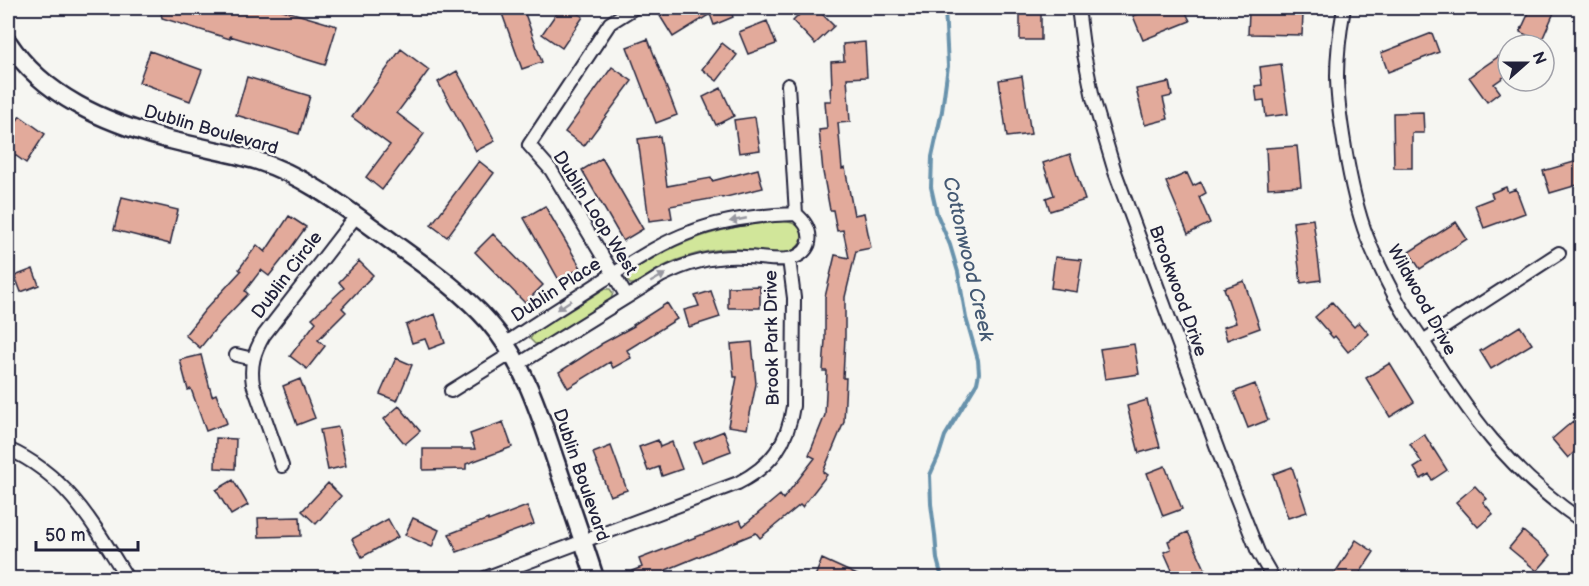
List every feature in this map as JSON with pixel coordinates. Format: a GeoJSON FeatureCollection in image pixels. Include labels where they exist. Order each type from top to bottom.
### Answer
{"type":"FeatureCollection","features":[{"type":"Feature","properties":{"kind":"main road","name":"Dublin Boulevard"},"geometry":{"type":"LineString","coordinates":[[8,42],[28,68],[47,86],[83,108],[130,128],[272,166],[306,182],[455,289],[477,309],[512,353],[540,416],[595,579]]}},
{"type":"Feature","properties":{"kind":"street","name":"Dublin Loop West"},"geometry":{"type":"LineString","coordinates":[[627,297],[551,170],[529,145],[610,23],[634,8]]}},
{"type":"Feature","properties":{"kind":"street","name":"Brookwood Drive"},"geometry":{"type":"LineString","coordinates":[[1078,8],[1093,98],[1115,172],[1220,456],[1258,552],[1273,579]]}},
{"type":"Feature","properties":{"kind":"street","name":"Wildwood Drive"},"geometry":{"type":"LineString","coordinates":[[1344,8],[1339,35],[1337,76],[1341,125],[1352,189],[1367,237],[1379,263],[1404,312],[1438,368],[1493,443],[1537,487],[1581,521]]}},
{"type":"Feature","properties":{"kind":"street"},"geometry":{"type":"LineString","coordinates":[[451,391],[512,353],[627,297],[666,273],[693,262],[731,256],[789,259],[802,252],[809,243],[810,237],[805,224],[796,214],[788,85]]}},
{"type":"Feature","properties":{"kind":"street","name":"Dublin Place"},"geometry":{"type":"LineString","coordinates":[[512,353],[613,274],[664,244],[694,231],[742,219],[796,214]]}},
{"type":"Feature","properties":{"kind":"street","name":"Dublin Circle"},"geometry":{"type":"LineString","coordinates":[[282,466],[253,384],[251,371],[253,359],[264,335],[356,216]]}},
{"type":"Feature","properties":{"kind":"street"},"geometry":{"type":"LineString","coordinates":[[1423,341],[1559,253]]}},
{"type":"Feature","properties":{"kind":"street","name":"Brook Park Drive"},"geometry":{"type":"LineString","coordinates":[[485,579],[738,483],[751,476],[770,460],[780,447],[793,406],[794,298],[789,259]]}},
{"type":"Feature","properties":{"kind":"street"},"geometry":{"type":"LineString","coordinates":[[236,355],[253,359]]}},
{"type":"Feature","properties":{"kind":"street"},"geometry":{"type":"LineString","coordinates":[[8,448],[47,472],[72,496],[95,526],[127,579]]}},
{"type":"Feature","properties":{"kind":"green space"},"geometry":{"type":"Polygon","coordinates":[[[783,221],[794,224],[802,232],[800,243],[793,251],[779,253],[724,249],[708,251],[669,263],[634,284],[630,284],[626,279],[641,265],[699,237],[731,228],[783,221]]]}},
{"type":"Feature","properties":{"kind":"green space"},"geometry":{"type":"Polygon","coordinates":[[[604,289],[610,289],[613,293],[611,299],[542,343],[535,344],[530,339],[534,333],[604,289]]]}},
{"type":"Feature","properties":{"kind":"building"},"geometry":{"type":"Polygon","coordinates":[[[160,8],[276,8],[337,26],[325,65],[162,18],[160,8]]]}},
{"type":"Feature","properties":{"kind":"building"},"geometry":{"type":"Polygon","coordinates":[[[500,8],[523,8],[542,62],[522,69],[500,8]]]}},
{"type":"Feature","properties":{"kind":"building"},"geometry":{"type":"Polygon","coordinates":[[[560,8],[570,8],[583,17],[562,48],[542,34],[560,8]]]}},
{"type":"Feature","properties":{"kind":"building"},"geometry":{"type":"Polygon","coordinates":[[[675,8],[730,8],[733,17],[714,25],[710,14],[673,37],[660,16],[675,8]]]}},
{"type":"Feature","properties":{"kind":"building"},"geometry":{"type":"Polygon","coordinates":[[[806,8],[816,8],[834,26],[815,44],[793,21],[806,8]]]}},
{"type":"Feature","properties":{"kind":"building"},"geometry":{"type":"Polygon","coordinates":[[[1155,8],[1184,8],[1190,21],[1143,40],[1133,16],[1155,8]]]}},
{"type":"Feature","properties":{"kind":"building"},"geometry":{"type":"Polygon","coordinates":[[[1531,8],[1556,8],[1545,33],[1520,32],[1531,8]]]}},
{"type":"Feature","properties":{"kind":"building"},"geometry":{"type":"Polygon","coordinates":[[[1020,9],[1041,9],[1041,40],[1020,40],[1020,9]]]}},
{"type":"Feature","properties":{"kind":"building"},"geometry":{"type":"Polygon","coordinates":[[[1249,12],[1303,14],[1302,35],[1248,34],[1249,12]]]}},
{"type":"Feature","properties":{"kind":"building"},"geometry":{"type":"Polygon","coordinates":[[[767,21],[776,44],[748,54],[739,32],[767,21]]]}},
{"type":"Feature","properties":{"kind":"building"},"geometry":{"type":"Polygon","coordinates":[[[1432,33],[1439,52],[1388,72],[1381,53],[1432,33]]]}},
{"type":"Feature","properties":{"kind":"building"},"geometry":{"type":"Polygon","coordinates":[[[648,39],[677,115],[656,123],[627,47],[648,39]]]}},
{"type":"Feature","properties":{"kind":"building"},"geometry":{"type":"Polygon","coordinates":[[[865,42],[867,77],[847,78],[850,122],[838,123],[842,169],[845,168],[854,215],[864,213],[871,248],[856,251],[845,297],[844,422],[823,472],[827,475],[802,507],[800,505],[760,538],[756,533],[666,570],[669,579],[636,579],[632,571],[642,567],[639,559],[740,520],[743,526],[780,495],[783,499],[815,458],[809,455],[825,415],[827,371],[823,371],[825,297],[835,255],[849,258],[843,230],[837,231],[833,210],[830,210],[819,130],[827,129],[825,101],[831,101],[831,62],[844,61],[843,44],[865,42]]]}},
{"type":"Feature","properties":{"kind":"building"},"geometry":{"type":"Polygon","coordinates":[[[722,43],[737,55],[717,81],[702,69],[722,43]]]}},
{"type":"Feature","properties":{"kind":"building"},"geometry":{"type":"Polygon","coordinates":[[[401,49],[429,70],[397,113],[424,134],[382,190],[366,177],[390,145],[352,117],[401,49]]]}},
{"type":"Feature","properties":{"kind":"building"},"geometry":{"type":"Polygon","coordinates":[[[150,51],[202,70],[190,101],[139,82],[150,51]]]}},
{"type":"Feature","properties":{"kind":"building"},"geometry":{"type":"Polygon","coordinates":[[[1496,58],[1496,83],[1494,84],[1496,93],[1499,93],[1487,102],[1469,77],[1496,58]]]}},
{"type":"Feature","properties":{"kind":"building"},"geometry":{"type":"Polygon","coordinates":[[[1281,64],[1288,114],[1266,117],[1264,100],[1257,101],[1255,86],[1262,85],[1260,67],[1281,64]]]}},
{"type":"Feature","properties":{"kind":"building"},"geometry":{"type":"Polygon","coordinates":[[[612,67],[632,81],[584,146],[565,132],[612,67]]]}},
{"type":"Feature","properties":{"kind":"building"},"geometry":{"type":"Polygon","coordinates":[[[457,71],[495,141],[476,151],[438,82],[457,71]]]}},
{"type":"Feature","properties":{"kind":"building"},"geometry":{"type":"Polygon","coordinates":[[[1022,76],[1031,134],[1007,137],[999,80],[1022,76]]]}},
{"type":"Feature","properties":{"kind":"building"},"geometry":{"type":"Polygon","coordinates":[[[247,77],[310,96],[299,134],[236,115],[247,77]]]}},
{"type":"Feature","properties":{"kind":"building"},"geometry":{"type":"Polygon","coordinates":[[[1169,82],[1172,96],[1163,98],[1168,119],[1145,125],[1136,89],[1169,82]]]}},
{"type":"Feature","properties":{"kind":"building"},"geometry":{"type":"Polygon","coordinates":[[[721,88],[734,116],[716,125],[703,97],[721,88]]]}},
{"type":"Feature","properties":{"kind":"building"},"geometry":{"type":"Polygon","coordinates":[[[1423,112],[1424,133],[1412,133],[1412,168],[1394,168],[1393,113],[1423,112]]]}},
{"type":"Feature","properties":{"kind":"building"},"geometry":{"type":"Polygon","coordinates":[[[20,116],[45,134],[26,163],[8,150],[8,134],[20,116]]]}},
{"type":"Feature","properties":{"kind":"building"},"geometry":{"type":"Polygon","coordinates":[[[755,117],[760,150],[739,153],[734,120],[755,117]]]}},
{"type":"Feature","properties":{"kind":"building"},"geometry":{"type":"Polygon","coordinates":[[[660,136],[667,186],[711,178],[712,181],[758,169],[763,188],[722,198],[670,206],[672,218],[649,221],[638,139],[660,136]]]}},
{"type":"Feature","properties":{"kind":"building"},"geometry":{"type":"Polygon","coordinates":[[[1297,146],[1301,186],[1268,188],[1266,148],[1297,146]]]}},
{"type":"Feature","properties":{"kind":"building"},"geometry":{"type":"Polygon","coordinates":[[[1070,154],[1085,200],[1050,211],[1046,198],[1054,195],[1043,163],[1070,154]]]}},
{"type":"Feature","properties":{"kind":"building"},"geometry":{"type":"Polygon","coordinates":[[[602,158],[643,229],[623,241],[582,170],[602,158]]]}},
{"type":"Feature","properties":{"kind":"building"},"geometry":{"type":"Polygon","coordinates":[[[1581,160],[1581,184],[1550,193],[1543,171],[1581,160]]]}},
{"type":"Feature","properties":{"kind":"building"},"geometry":{"type":"Polygon","coordinates":[[[479,161],[494,173],[447,237],[431,225],[479,161]]]}},
{"type":"Feature","properties":{"kind":"building"},"geometry":{"type":"Polygon","coordinates":[[[1187,173],[1193,186],[1201,182],[1206,193],[1199,197],[1210,223],[1188,234],[1166,182],[1187,173]]]}},
{"type":"Feature","properties":{"kind":"building"},"geometry":{"type":"Polygon","coordinates":[[[1506,187],[1508,192],[1516,189],[1525,213],[1484,228],[1475,205],[1493,198],[1491,193],[1506,187]]]}},
{"type":"Feature","properties":{"kind":"building"},"geometry":{"type":"Polygon","coordinates":[[[122,197],[178,210],[170,244],[114,230],[122,197]]]}},
{"type":"Feature","properties":{"kind":"building"},"geometry":{"type":"Polygon","coordinates":[[[545,206],[581,268],[559,280],[524,218],[545,206]]]}},
{"type":"Feature","properties":{"kind":"building"},"geometry":{"type":"Polygon","coordinates":[[[289,216],[306,227],[269,276],[261,270],[245,291],[248,294],[200,348],[185,335],[241,271],[239,269],[257,245],[265,252],[289,216]]]}},
{"type":"Feature","properties":{"kind":"building"},"geometry":{"type":"Polygon","coordinates":[[[1313,219],[1321,280],[1301,283],[1293,222],[1313,219]]]}},
{"type":"Feature","properties":{"kind":"building"},"geometry":{"type":"Polygon","coordinates":[[[1456,222],[1467,239],[1420,269],[1409,252],[1456,222]]]}},
{"type":"Feature","properties":{"kind":"building"},"geometry":{"type":"Polygon","coordinates":[[[493,234],[543,285],[525,303],[475,252],[493,234]]]}},
{"type":"Feature","properties":{"kind":"building"},"geometry":{"type":"Polygon","coordinates":[[[1055,257],[1082,260],[1077,292],[1051,288],[1055,257]]]}},
{"type":"Feature","properties":{"kind":"building"},"geometry":{"type":"Polygon","coordinates":[[[359,261],[373,275],[342,308],[346,312],[318,340],[325,346],[307,369],[290,356],[316,322],[312,318],[344,288],[339,282],[359,261]]]}},
{"type":"Feature","properties":{"kind":"building"},"geometry":{"type":"Polygon","coordinates":[[[33,269],[39,285],[21,292],[15,276],[33,269]]]}},
{"type":"Feature","properties":{"kind":"building"},"geometry":{"type":"Polygon","coordinates":[[[1244,281],[1260,328],[1227,340],[1223,327],[1236,323],[1224,288],[1244,281]]]}},
{"type":"Feature","properties":{"kind":"building"},"geometry":{"type":"Polygon","coordinates":[[[760,286],[760,308],[728,308],[728,287],[760,286]]]}},
{"type":"Feature","properties":{"kind":"building"},"geometry":{"type":"Polygon","coordinates":[[[711,291],[720,317],[689,327],[684,310],[699,306],[695,296],[711,291]]]}},
{"type":"Feature","properties":{"kind":"building"},"geometry":{"type":"Polygon","coordinates":[[[1332,302],[1354,327],[1359,322],[1369,334],[1348,352],[1315,317],[1332,302]]]}},
{"type":"Feature","properties":{"kind":"building"},"geometry":{"type":"Polygon","coordinates":[[[667,303],[677,319],[627,350],[631,358],[613,368],[610,362],[568,388],[559,372],[667,303]]]}},
{"type":"Feature","properties":{"kind":"building"},"geometry":{"type":"Polygon","coordinates":[[[435,314],[445,343],[429,349],[425,339],[412,343],[406,325],[435,314]]]}},
{"type":"Feature","properties":{"kind":"building"},"geometry":{"type":"Polygon","coordinates":[[[1520,326],[1532,344],[1491,369],[1480,351],[1520,326]]]}},
{"type":"Feature","properties":{"kind":"building"},"geometry":{"type":"Polygon","coordinates":[[[752,342],[756,384],[747,429],[728,426],[737,377],[734,377],[731,344],[752,342]]]}},
{"type":"Feature","properties":{"kind":"building"},"geometry":{"type":"Polygon","coordinates":[[[1134,344],[1139,374],[1105,379],[1100,349],[1134,344]]]}},
{"type":"Feature","properties":{"kind":"building"},"geometry":{"type":"Polygon","coordinates":[[[201,355],[212,396],[216,394],[227,423],[206,431],[191,389],[188,390],[180,360],[201,355]]]}},
{"type":"Feature","properties":{"kind":"building"},"geometry":{"type":"Polygon","coordinates":[[[396,358],[412,365],[397,401],[380,394],[396,358]]]}},
{"type":"Feature","properties":{"kind":"building"},"geometry":{"type":"Polygon","coordinates":[[[1390,363],[1414,402],[1390,417],[1366,378],[1390,363]]]}},
{"type":"Feature","properties":{"kind":"building"},"geometry":{"type":"Polygon","coordinates":[[[300,379],[315,418],[297,425],[283,386],[300,379]]]}},
{"type":"Feature","properties":{"kind":"building"},"geometry":{"type":"Polygon","coordinates":[[[1255,384],[1268,420],[1248,428],[1234,392],[1255,384]]]}},
{"type":"Feature","properties":{"kind":"building"},"geometry":{"type":"Polygon","coordinates":[[[1147,400],[1160,447],[1139,453],[1127,406],[1147,400]]]}},
{"type":"Feature","properties":{"kind":"building"},"geometry":{"type":"Polygon","coordinates":[[[399,406],[420,431],[405,444],[384,419],[399,406]]]}},
{"type":"Feature","properties":{"kind":"building"},"geometry":{"type":"Polygon","coordinates":[[[1573,421],[1581,431],[1581,446],[1568,458],[1552,439],[1573,421]]]}},
{"type":"Feature","properties":{"kind":"building"},"geometry":{"type":"Polygon","coordinates":[[[503,422],[512,447],[466,464],[466,469],[423,470],[423,449],[475,449],[470,434],[503,422]]]}},
{"type":"Feature","properties":{"kind":"building"},"geometry":{"type":"Polygon","coordinates":[[[338,427],[346,466],[328,470],[320,430],[338,427]]]}},
{"type":"Feature","properties":{"kind":"building"},"geometry":{"type":"Polygon","coordinates":[[[724,431],[731,451],[702,462],[694,443],[724,431]]]}},
{"type":"Feature","properties":{"kind":"building"},"geometry":{"type":"Polygon","coordinates":[[[1424,434],[1447,470],[1432,480],[1429,474],[1421,479],[1414,468],[1422,463],[1410,444],[1424,434]]]}},
{"type":"Feature","properties":{"kind":"building"},"geometry":{"type":"Polygon","coordinates":[[[216,438],[236,439],[235,469],[215,468],[216,438]]]}},
{"type":"Feature","properties":{"kind":"building"},"geometry":{"type":"Polygon","coordinates":[[[658,440],[660,447],[672,442],[682,469],[662,476],[659,467],[648,471],[639,447],[658,440]]]}},
{"type":"Feature","properties":{"kind":"building"},"geometry":{"type":"Polygon","coordinates":[[[611,446],[627,490],[610,496],[593,453],[611,446]]]}},
{"type":"Feature","properties":{"kind":"building"},"geometry":{"type":"Polygon","coordinates":[[[1165,466],[1182,509],[1163,516],[1147,473],[1165,466]]]}},
{"type":"Feature","properties":{"kind":"building"},"geometry":{"type":"Polygon","coordinates":[[[1292,467],[1307,512],[1288,518],[1273,474],[1292,467]]]}},
{"type":"Feature","properties":{"kind":"building"},"geometry":{"type":"Polygon","coordinates":[[[233,480],[248,505],[231,515],[216,490],[233,480]]]}},
{"type":"Feature","properties":{"kind":"building"},"geometry":{"type":"Polygon","coordinates":[[[328,483],[341,496],[316,524],[302,511],[328,483]]]}},
{"type":"Feature","properties":{"kind":"building"},"geometry":{"type":"Polygon","coordinates":[[[1475,486],[1487,499],[1483,502],[1493,514],[1478,527],[1456,502],[1475,486]]]}},
{"type":"Feature","properties":{"kind":"building"},"geometry":{"type":"Polygon","coordinates":[[[527,506],[534,524],[457,552],[449,534],[527,506]]]}},
{"type":"Feature","properties":{"kind":"building"},"geometry":{"type":"Polygon","coordinates":[[[300,517],[301,536],[259,537],[258,518],[300,517]]]}},
{"type":"Feature","properties":{"kind":"building"},"geometry":{"type":"Polygon","coordinates":[[[413,518],[439,530],[432,547],[405,535],[413,518]]]}},
{"type":"Feature","properties":{"kind":"building"},"geometry":{"type":"Polygon","coordinates":[[[388,519],[398,537],[362,557],[352,539],[388,519]]]}},
{"type":"Feature","properties":{"kind":"building"},"geometry":{"type":"Polygon","coordinates":[[[1523,531],[1551,555],[1537,571],[1509,548],[1523,531]]]}},
{"type":"Feature","properties":{"kind":"building"},"geometry":{"type":"Polygon","coordinates":[[[1188,532],[1205,569],[1185,579],[1176,579],[1164,552],[1171,549],[1168,541],[1188,532]]]}},
{"type":"Feature","properties":{"kind":"building"},"geometry":{"type":"Polygon","coordinates":[[[1356,540],[1374,552],[1356,579],[1331,579],[1356,540]]]}},
{"type":"Feature","properties":{"kind":"building"},"geometry":{"type":"Polygon","coordinates":[[[822,559],[866,579],[814,579],[822,559]]]}},
{"type":"Feature","properties":{"kind":"waterway","name":"Cottonwood Creek"},"geometry":{"type":"LineString","coordinates":[[942,578],[937,559],[930,475],[945,436],[977,383],[979,373],[958,272],[937,214],[931,187],[932,157],[942,111],[948,66],[945,8]]}}]}
